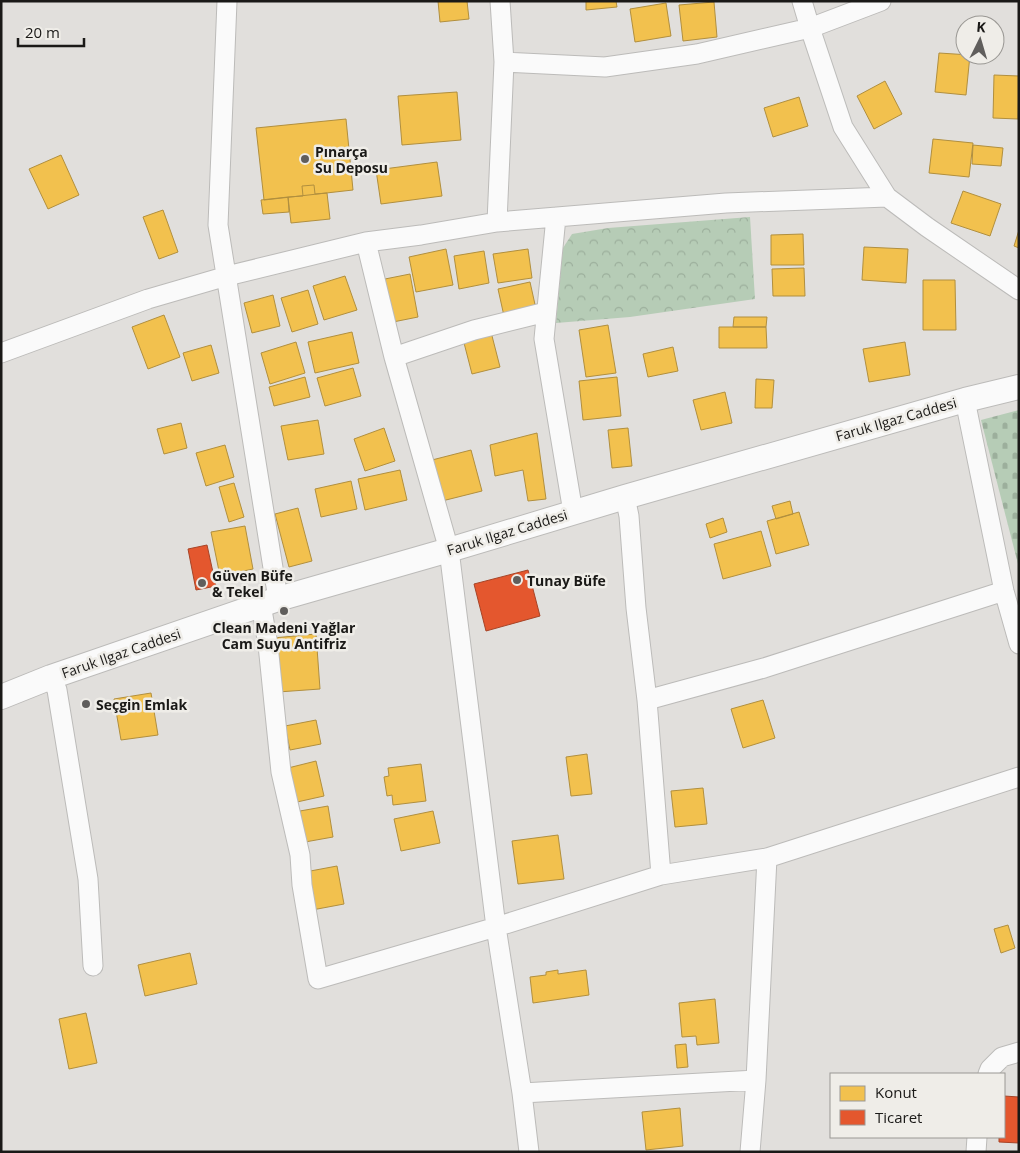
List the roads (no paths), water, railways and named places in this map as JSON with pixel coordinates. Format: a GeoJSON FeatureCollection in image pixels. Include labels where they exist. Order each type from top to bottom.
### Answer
{"type":"FeatureCollection","features":[{"type":"Feature","properties":{"kind":"street"},"geometry":{"type":"LineString","coordinates":[[227,1],[218,225],[227,276],[269,602],[268,645],[281,772],[300,855],[302,885],[318,979],[496,927],[661,875],[767,858],[1019,777]]}},
{"type":"Feature","properties":{"kind":"street"},"geometry":{"type":"LineString","coordinates":[[497,222],[504,62],[500,1]]}},
{"type":"Feature","properties":{"kind":"street"},"geometry":{"type":"LineString","coordinates":[[802,1],[843,127],[887,197],[1019,290]]}},
{"type":"Feature","properties":{"kind":"street"},"geometry":{"type":"LineString","coordinates":[[504,62],[605,67],[697,54],[810,28],[881,1]]}},
{"type":"Feature","properties":{"kind":"street"},"geometry":{"type":"LineString","coordinates":[[1,353],[148,299],[227,276],[366,242],[422,235],[497,222],[726,203],[887,197]]}},
{"type":"Feature","properties":{"kind":"street"},"geometry":{"type":"LineString","coordinates":[[556,217],[544,339],[573,512]]}},
{"type":"Feature","properties":{"kind":"street"},"geometry":{"type":"LineString","coordinates":[[366,242],[394,356],[449,550],[496,927],[529,1152]]}},
{"type":"Feature","properties":{"kind":"street"},"geometry":{"type":"LineString","coordinates":[[394,356],[474,330],[546,312]]}},
{"type":"Feature","properties":{"kind":"street","name":"Faruk Ilgaz Caddesi"},"geometry":{"type":"LineString","coordinates":[[1,697],[51,677],[269,602],[449,550],[625,496],[1019,386]]}},
{"type":"Feature","properties":{"kind":"street"},"geometry":{"type":"LineString","coordinates":[[965,400],[1004,591],[1019,644]]}},
{"type":"Feature","properties":{"kind":"street"},"geometry":{"type":"LineString","coordinates":[[625,496],[629,516],[636,608],[647,700],[661,875]]}},
{"type":"Feature","properties":{"kind":"street"},"geometry":{"type":"LineString","coordinates":[[647,700],[764,668],[1004,591]]}},
{"type":"Feature","properties":{"kind":"street"},"geometry":{"type":"LineString","coordinates":[[51,677],[57,690],[88,879],[93,966]]}},
{"type":"Feature","properties":{"kind":"street"},"geometry":{"type":"LineString","coordinates":[[750,1152],[756,1080],[767,858]]}},
{"type":"Feature","properties":{"kind":"street"},"geometry":{"type":"LineString","coordinates":[[988,1073],[1002,1056],[1019,1052]]}},
{"type":"Feature","properties":{"kind":"street"},"geometry":{"type":"LineString","coordinates":[[522,1094],[756,1080]]}},
{"type":"Feature","properties":{"kind":"street"},"geometry":{"type":"LineString","coordinates":[[976,1152],[977,1138]]}},
{"type":"Feature","properties":{"kind":"place","name":"Pınarça Su Deposu"},"geometry":{"type":"Point","coordinates":[305,159]}},
{"type":"Feature","properties":{"kind":"place","name":"Tunay Büfe"},"geometry":{"type":"Point","coordinates":[517,580]}},
{"type":"Feature","properties":{"kind":"place","name":"Güven Büfe & Tekel"},"geometry":{"type":"Point","coordinates":[202,583]}},
{"type":"Feature","properties":{"kind":"place","name":"Clean Madeni Yağlar Cam Suyu Antifriz"},"geometry":{"type":"Point","coordinates":[284,611]}},
{"type":"Feature","properties":{"kind":"place","name":"Seçgin Emlak"},"geometry":{"type":"Point","coordinates":[86,704]}}]}
